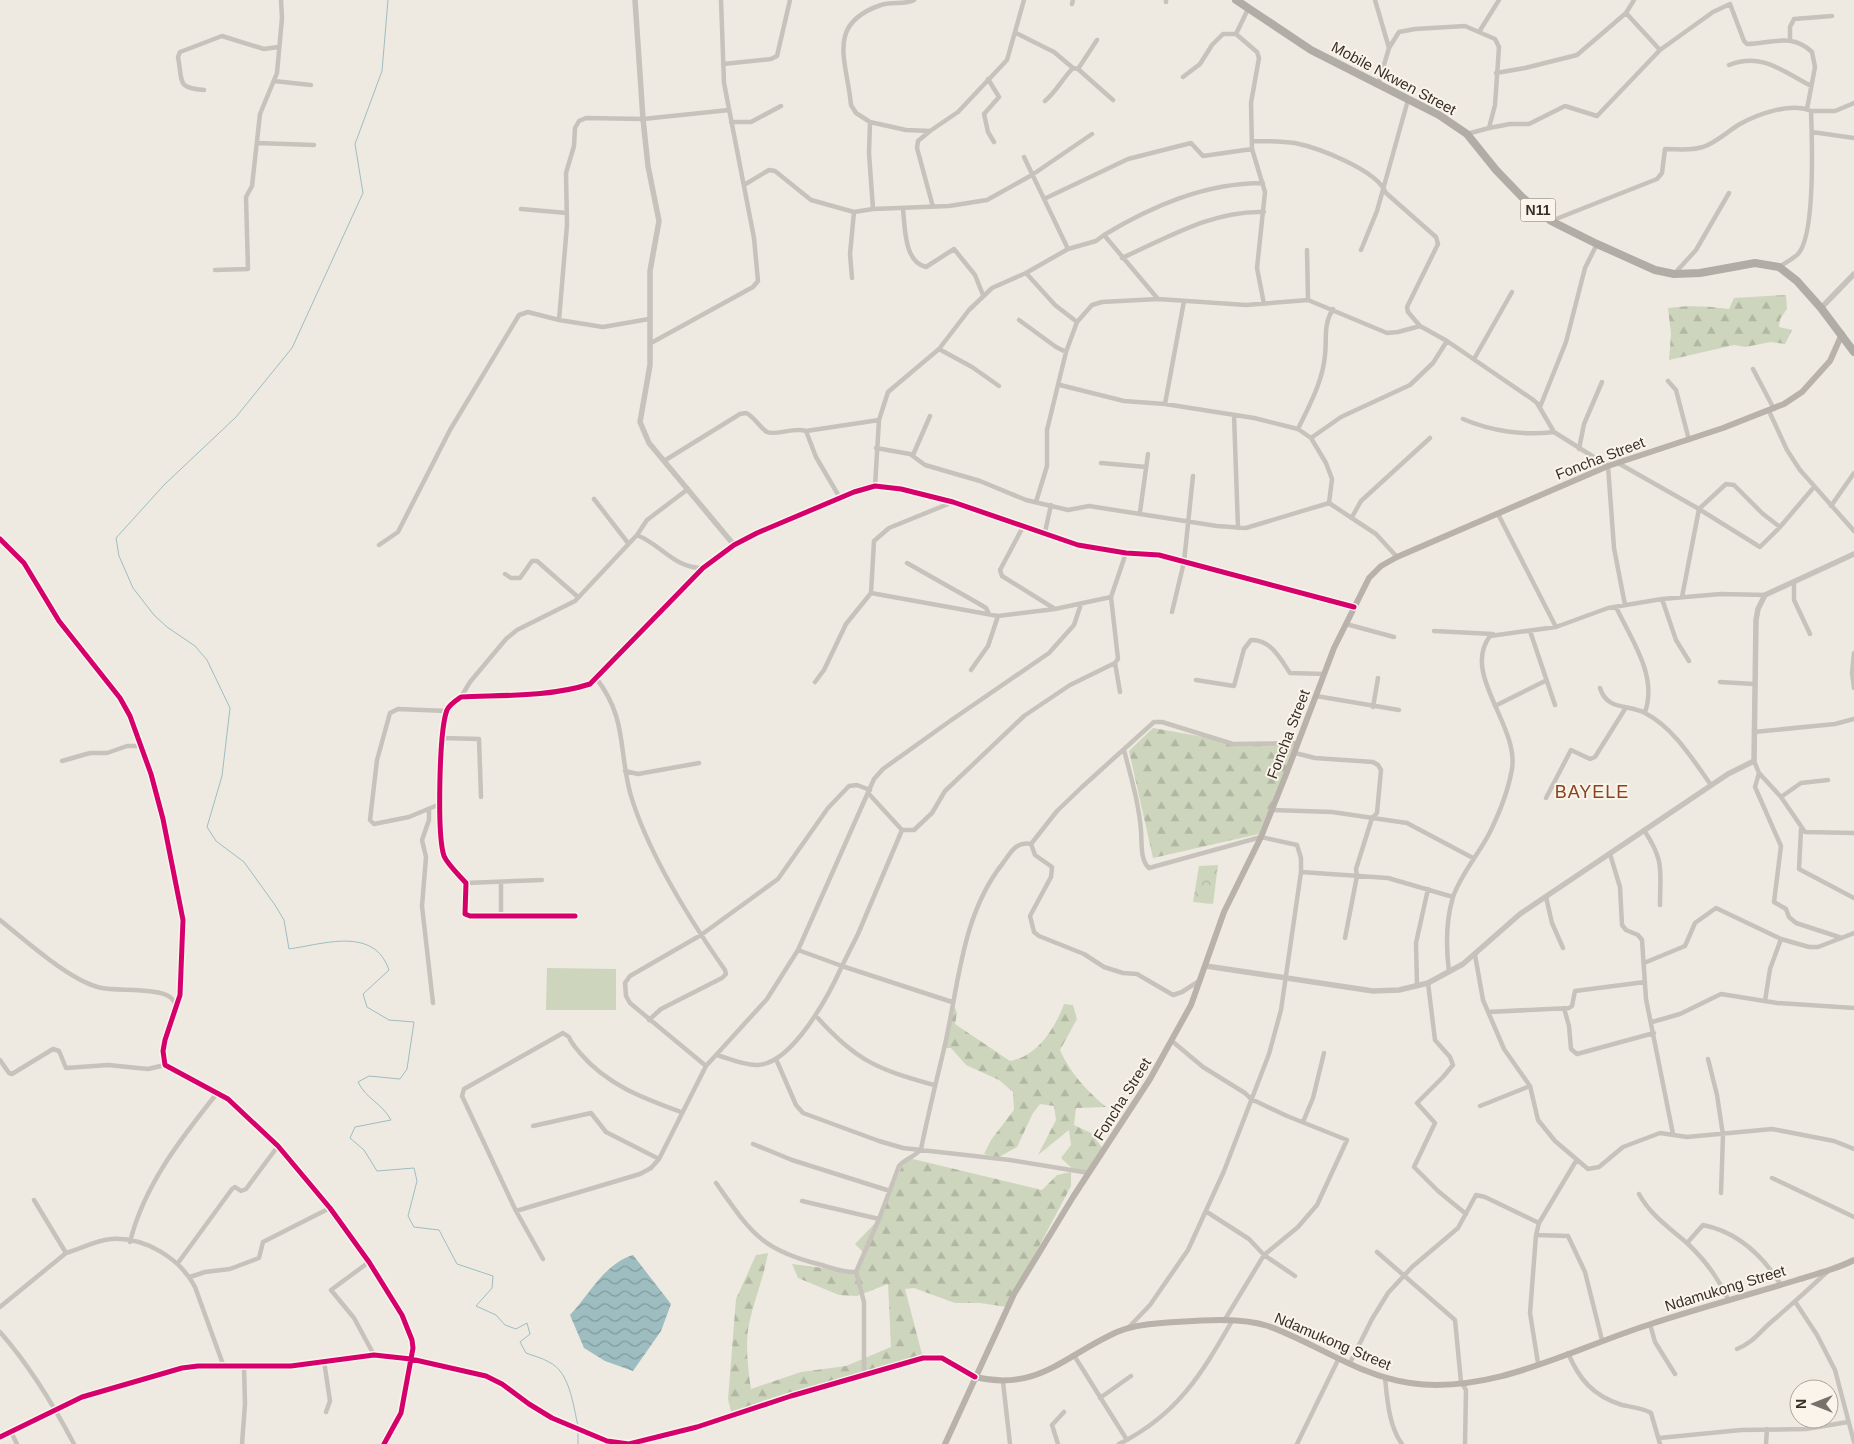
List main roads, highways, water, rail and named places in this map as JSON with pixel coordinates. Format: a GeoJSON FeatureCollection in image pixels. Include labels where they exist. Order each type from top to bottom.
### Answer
{"type":"FeatureCollection","features":[{"type":"Feature","properties":{"kind":"highway","name":"Mobile Nkwen Street"},"geometry":{"type":"LineString","coordinates":[[1236,0],[1311,50],[1439,115],[1468,134],[1496,170],[1551,221],[1597,244],[1655,270],[1674,274],[1700,273],[1755,263],[1779,267],[1797,281],[1821,308],[1854,352]]}},
{"type":"Feature","properties":{"kind":"main road","name":"Foncha Street"},"geometry":{"type":"LineString","coordinates":[[945,1444],[1014,1294],[1172,1041],[1202,978],[1224,912],[1272,810],[1324,674],[1354,607],[1375,571],[1397,557],[1608,466],[1688,440],[1771,410],[1794,399],[1830,361],[1842,334]]}},
{"type":"Feature","properties":{"kind":"main road","name":"Ndamukong Street"},"geometry":{"type":"LineString","coordinates":[[975,1377],[1003,1382],[1039,1373],[1074,1357],[1105,1338],[1128,1328],[1164,1323],[1232,1321],[1267,1326],[1385,1378],[1422,1384],[1492,1378],[1538,1364],[1650,1324],[1781,1285],[1854,1260]]}},
{"type":"Feature","properties":{"kind":"water"},"geometry":{"type":"Polygon","coordinates":[[[633,1255],[671,1304],[661,1331],[633,1371],[605,1361],[584,1348],[570,1315],[606,1272],[623,1259],[633,1255]]]}},
{"type":"Feature","properties":{"kind":"waterway"},"geometry":{"type":"LineString","coordinates":[[388,0],[382,71],[355,144],[363,193],[292,348],[236,417],[164,485],[116,538],[119,556],[133,588],[154,615],[167,627],[195,646],[207,660],[230,708],[222,776],[207,827],[216,841],[244,862],[275,905],[284,920],[289,949],[346,941],[372,947],[382,956],[389,970],[363,994],[367,1007],[389,1020],[414,1022],[407,1069],[400,1079],[369,1076],[358,1082],[391,1120],[355,1127],[350,1138],[364,1150],[377,1171],[414,1168],[417,1181],[408,1216],[414,1227],[439,1230],[457,1264],[493,1276],[492,1288],[476,1306],[496,1315],[505,1325],[516,1329],[527,1323],[530,1334],[520,1342],[526,1353],[549,1362],[562,1373],[570,1390],[578,1426]]}},
{"type":"Feature","properties":{"kind":"waterway"},"geometry":{"type":"LineString","coordinates":[[578,1432],[578,1444]]}},
{"type":"Feature","properties":{"kind":"district","name":"BAYELE"},"geometry":{"type":"Point","coordinates":[1592,792]}}]}
